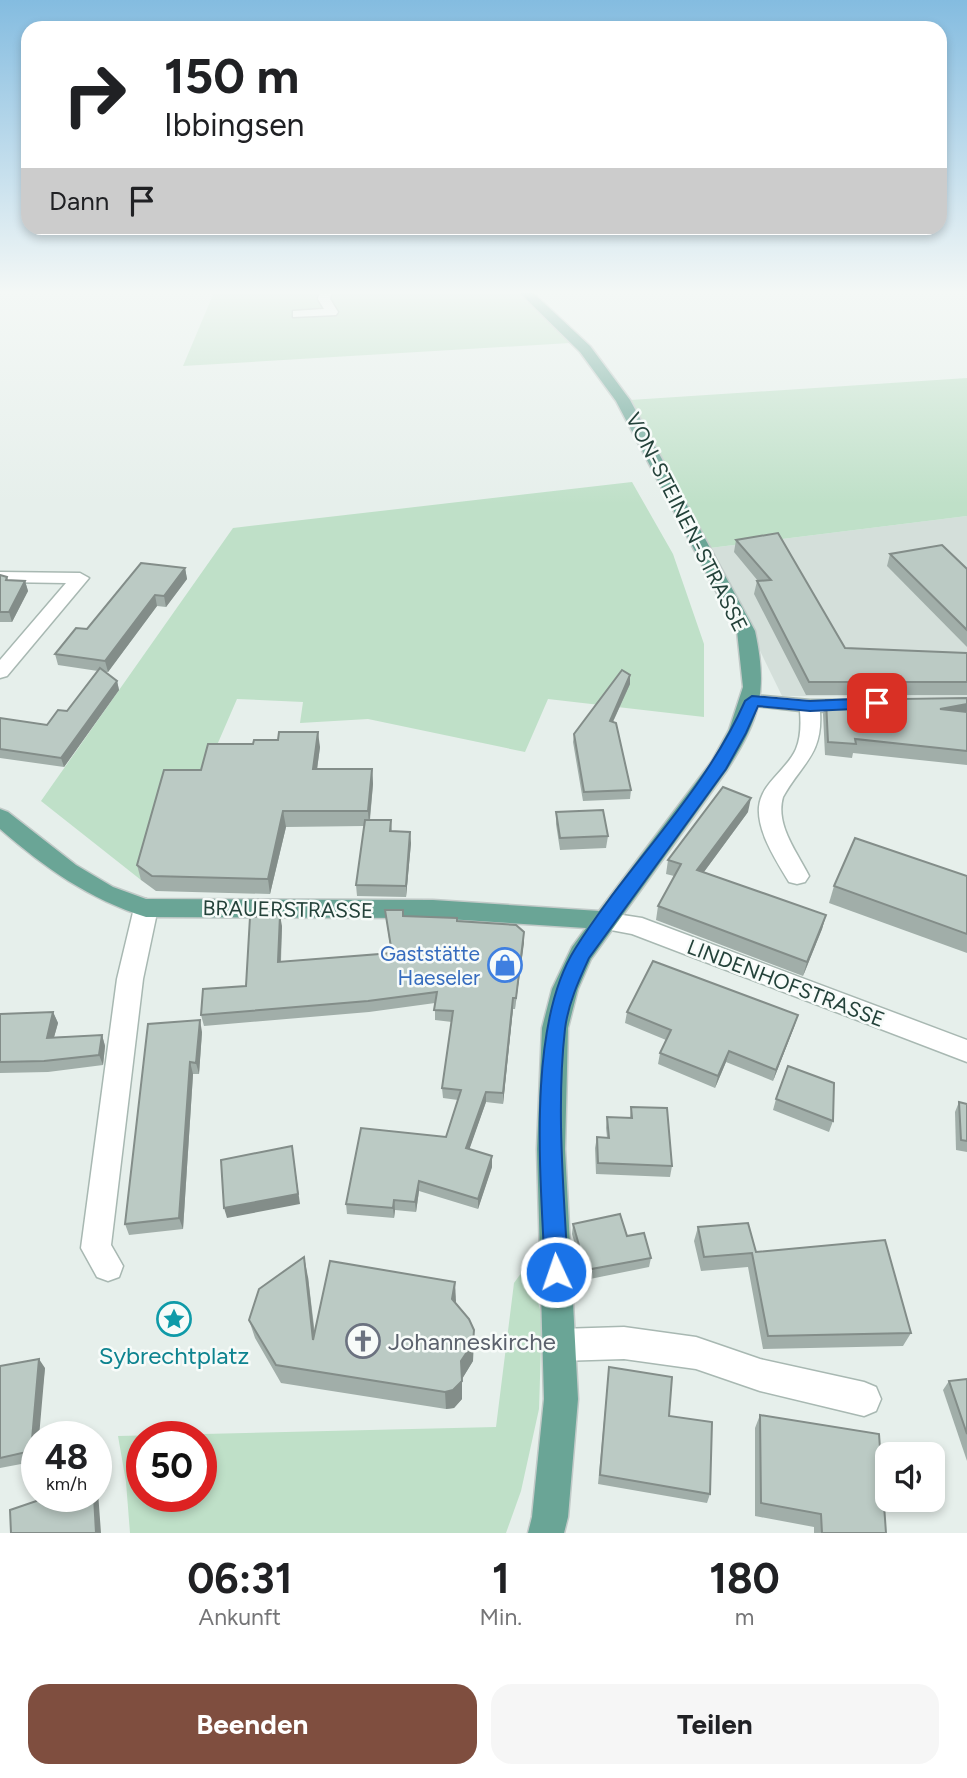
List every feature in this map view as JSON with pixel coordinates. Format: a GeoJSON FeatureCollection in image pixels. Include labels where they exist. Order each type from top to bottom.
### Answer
{"type":"FeatureCollection","features":[{"type":"Feature","properties":{"kind":"main road","name":"VON-STEINEN-STRASSE"},"geometry":{"type":"LineString","coordinates":[[546,1533],[550,1517],[561,1399],[551,1149],[555,1028],[565,989],[603,921],[720,765],[752,701],[753,663],[746,631],[623,400],[594,362]]}},
{"type":"Feature","properties":{"kind":"main road","name":"BRAUERSTRASSE"},"geometry":{"type":"LineString","coordinates":[[0,817],[64,870],[103,893],[146,908],[472,911],[550,914],[603,921]]}},
{"type":"Feature","properties":{"kind":"street"},"geometry":{"type":"LineString","coordinates":[[0,577],[80,578],[0,672]]}},
{"type":"Feature","properties":{"kind":"street"},"geometry":{"type":"LineString","coordinates":[[752,701],[810,706],[872,703]]}},
{"type":"Feature","properties":{"kind":"street"},"geometry":{"type":"LineString","coordinates":[[797,876],[769,814],[770,801],[805,751],[811,731],[810,706]]}},
{"type":"Feature","properties":{"kind":"street"},"geometry":{"type":"LineString","coordinates":[[108,1266],[96,1248],[130,979],[146,908]]}},
{"type":"Feature","properties":{"kind":"street","name":"LINDENHOFSTRASSE"},"geometry":{"type":"LineString","coordinates":[[603,921],[634,925],[967,1051]]}},
{"type":"Feature","properties":{"kind":"street"},"geometry":{"type":"LineString","coordinates":[[559,1345],[624,1343],[696,1353],[760,1375],[864,1399]]}},
{"type":"Feature","properties":{"kind":"shaded area"},"geometry":{"type":"Polygon","coordinates":[[[967,516],[967,697],[782,696],[710,548],[967,516]]]}},
{"type":"Feature","properties":{"kind":"green space"},"geometry":{"type":"Polygon","coordinates":[[[185,362],[258,362],[183,366],[185,362]]]}},
{"type":"Feature","properties":{"kind":"green space"},"geometry":{"type":"Polygon","coordinates":[[[967,378],[967,516],[710,548],[630,400],[967,378]]]}},
{"type":"Feature","properties":{"kind":"green space"},"geometry":{"type":"Polygon","coordinates":[[[632,482],[673,554],[704,644],[704,717],[548,699],[525,752],[368,719],[300,723],[303,702],[237,699],[211,759],[204,785],[168,785],[141,880],[41,801],[233,528],[632,482]]]}},
{"type":"Feature","properties":{"kind":"green space"},"geometry":{"type":"Polygon","coordinates":[[[527,1265],[542,1316],[539,1409],[521,1491],[506,1533],[130,1533],[128,1512],[217,1512],[217,1434],[496,1427],[514,1283],[527,1265]]]}},
{"type":"Feature","properties":{"kind":"green space"},"geometry":{"type":"Polygon","coordinates":[[[118,1436],[126,1436],[126,1482],[118,1436]]]}},
{"type":"Feature","properties":{"kind":"building"},"geometry":{"type":"Polygon","coordinates":[[[778,533],[845,648],[967,653],[967,682],[809,682],[757,581],[771,580],[736,540],[778,533]]]}},
{"type":"Feature","properties":{"kind":"building"},"geometry":{"type":"Polygon","coordinates":[[[942,545],[967,569],[967,630],[890,554],[942,545]]]}},
{"type":"Feature","properties":{"kind":"building"},"geometry":{"type":"Polygon","coordinates":[[[141,563],[185,568],[164,596],[155,595],[105,661],[55,654],[76,628],[87,629],[141,563]]]}},
{"type":"Feature","properties":{"kind":"building"},"geometry":{"type":"Polygon","coordinates":[[[0,575],[7,577],[6,580],[25,581],[9,612],[0,612],[0,575]]]}},
{"type":"Feature","properties":{"kind":"building"},"geometry":{"type":"Polygon","coordinates":[[[100,668],[117,681],[61,758],[0,749],[0,718],[47,725],[58,710],[67,711],[100,668]]]}},
{"type":"Feature","properties":{"kind":"building"},"geometry":{"type":"Polygon","coordinates":[[[622,670],[630,675],[610,721],[616,723],[631,790],[584,792],[574,734],[622,670]]]}},
{"type":"Feature","properties":{"kind":"building"},"geometry":{"type":"Polygon","coordinates":[[[967,698],[967,704],[940,709],[967,712],[967,751],[855,739],[856,744],[828,742],[826,700],[967,698]]]}},
{"type":"Feature","properties":{"kind":"building"},"geometry":{"type":"Polygon","coordinates":[[[279,732],[318,732],[313,769],[372,769],[368,811],[283,811],[268,879],[152,876],[137,865],[164,770],[201,770],[208,744],[253,744],[254,740],[278,740],[279,732]]]}},
{"type":"Feature","properties":{"kind":"building"},"geometry":{"type":"Polygon","coordinates":[[[723,787],[751,798],[697,870],[826,915],[807,962],[658,906],[681,864],[668,860],[723,787]]]}},
{"type":"Feature","properties":{"kind":"building"},"geometry":{"type":"Polygon","coordinates":[[[603,810],[608,836],[560,838],[556,812],[603,810]]]}},
{"type":"Feature","properties":{"kind":"building"},"geometry":{"type":"Polygon","coordinates":[[[365,820],[391,820],[390,831],[410,832],[406,886],[356,885],[365,820]]]}},
{"type":"Feature","properties":{"kind":"building"},"geometry":{"type":"Polygon","coordinates":[[[855,838],[967,876],[967,934],[834,886],[855,838]]]}},
{"type":"Feature","properties":{"kind":"building"},"geometry":{"type":"Polygon","coordinates":[[[385,910],[403,910],[403,916],[457,918],[457,921],[516,925],[524,932],[516,998],[513,998],[503,1093],[486,1092],[466,1148],[492,1156],[478,1199],[419,1181],[415,1202],[394,1200],[393,1208],[346,1204],[361,1128],[446,1137],[461,1090],[442,1088],[453,1011],[434,1010],[437,992],[368,1001],[201,1015],[203,989],[246,986],[250,917],[280,915],[278,962],[392,953],[385,910]]]}},
{"type":"Feature","properties":{"kind":"building"},"geometry":{"type":"Polygon","coordinates":[[[653,961],[798,1015],[776,1070],[729,1051],[718,1076],[660,1053],[671,1030],[627,1012],[653,961]]]}},
{"type":"Feature","properties":{"kind":"building"},"geometry":{"type":"Polygon","coordinates":[[[53,1012],[47,1038],[102,1035],[99,1055],[44,1061],[0,1062],[0,1014],[53,1012]]]}},
{"type":"Feature","properties":{"kind":"building"},"geometry":{"type":"Polygon","coordinates":[[[200,1020],[196,1063],[190,1062],[179,1218],[125,1224],[148,1024],[200,1020]]]}},
{"type":"Feature","properties":{"kind":"building"},"geometry":{"type":"Polygon","coordinates":[[[788,1066],[834,1083],[833,1121],[776,1099],[788,1066]]]}},
{"type":"Feature","properties":{"kind":"building"},"geometry":{"type":"Polygon","coordinates":[[[959,1102],[967,1104],[967,1141],[961,1140],[959,1102]]]}},
{"type":"Feature","properties":{"kind":"building"},"geometry":{"type":"Polygon","coordinates":[[[631,1107],[667,1108],[672,1166],[598,1163],[597,1137],[609,1138],[607,1117],[632,1118],[631,1107]]]}},
{"type":"Feature","properties":{"kind":"building"},"geometry":{"type":"Polygon","coordinates":[[[292,1146],[298,1194],[224,1208],[221,1160],[292,1146]]]}},
{"type":"Feature","properties":{"kind":"building"},"geometry":{"type":"Polygon","coordinates":[[[620,1214],[627,1236],[644,1233],[651,1258],[586,1270],[573,1224],[620,1214]]]}},
{"type":"Feature","properties":{"kind":"building"},"geometry":{"type":"Polygon","coordinates":[[[748,1223],[756,1252],[885,1240],[911,1333],[768,1336],[752,1253],[704,1257],[698,1227],[748,1223]]]}},
{"type":"Feature","properties":{"kind":"building","name":"Johanneskirche"},"geometry":{"type":"Polygon","coordinates":[[[304,1257],[313,1340],[330,1261],[455,1282],[452,1299],[469,1319],[474,1330],[473,1343],[461,1361],[462,1381],[453,1390],[445,1392],[276,1365],[249,1320],[259,1289],[304,1257]]]}},
{"type":"Feature","properties":{"kind":"building"},"geometry":{"type":"Polygon","coordinates":[[[39,1359],[34,1421],[21,1421],[21,1453],[0,1458],[0,1366],[39,1359]]]}},
{"type":"Feature","properties":{"kind":"building"},"geometry":{"type":"Polygon","coordinates":[[[609,1367],[672,1377],[669,1416],[712,1422],[710,1494],[600,1475],[609,1367]]]}},
{"type":"Feature","properties":{"kind":"building"},"geometry":{"type":"Polygon","coordinates":[[[967,1379],[967,1434],[949,1381],[967,1379]]]}},
{"type":"Feature","properties":{"kind":"building"},"geometry":{"type":"Polygon","coordinates":[[[760,1415],[879,1434],[880,1442],[875,1442],[875,1512],[885,1512],[886,1533],[822,1533],[821,1514],[761,1503],[760,1415]]]}},
{"type":"Feature","properties":{"kind":"building"},"geometry":{"type":"Polygon","coordinates":[[[21,1506],[21,1512],[95,1512],[96,1533],[11,1533],[10,1510],[21,1506]]]}},
{"type":"Feature","properties":{"kind":"place","name":"Gaststätte Haeseler"},"geometry":{"type":"Point","coordinates":[505,965]}},
{"type":"Feature","properties":{"kind":"place","name":"Sybrechtplatz"},"geometry":{"type":"Point","coordinates":[174,1319]}},
{"type":"Feature","properties":{"kind":"place","name":"Johanneskirche"},"geometry":{"type":"Point","coordinates":[363,1341]}},
{"type":"Feature","properties":{"kind":"route"},"geometry":{"type":"LineString","coordinates":[[556,1272],[551,1149],[555,1028],[565,989],[581,954],[720,765],[752,701],[810,706],[877,703]]}}]}
